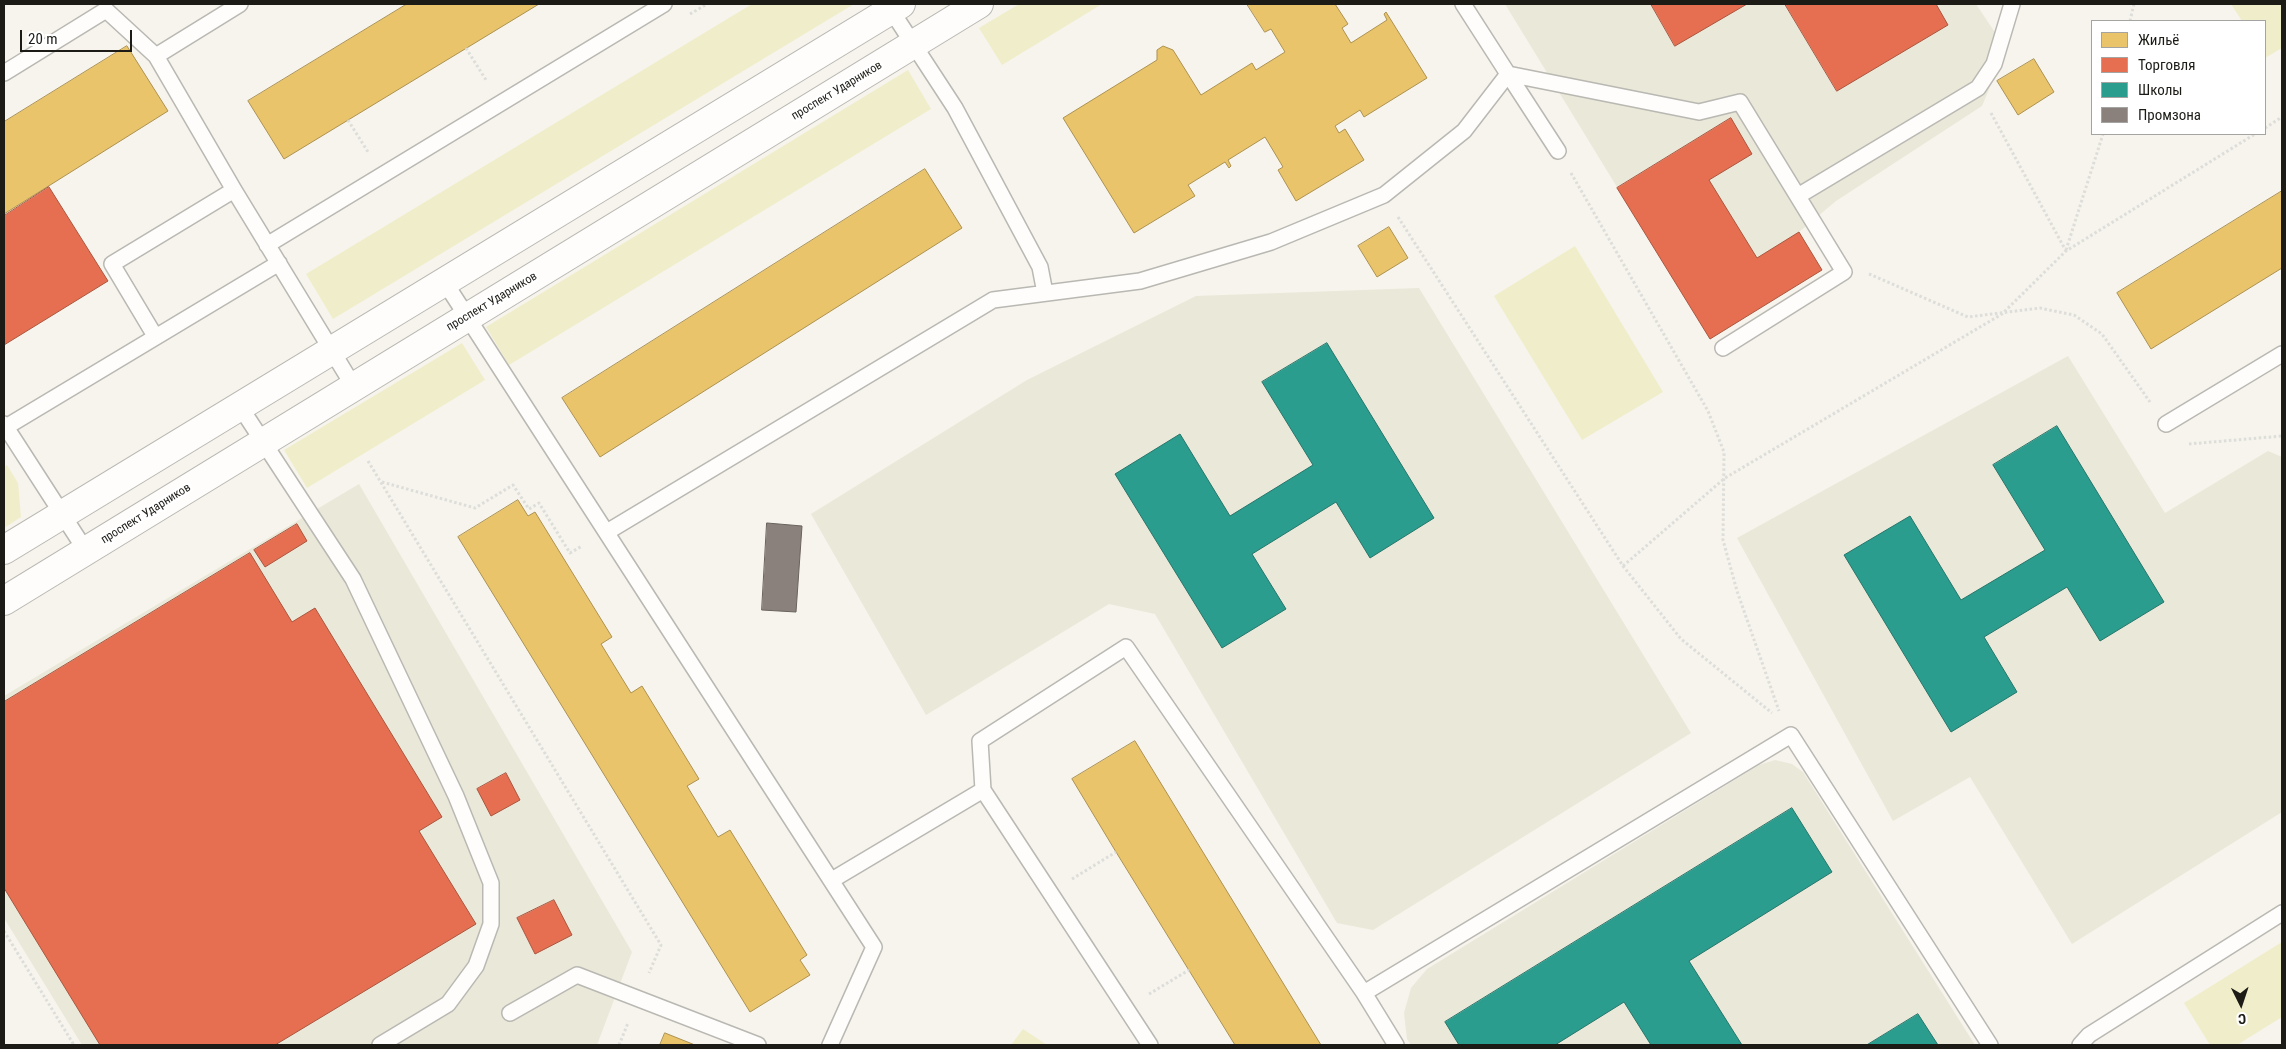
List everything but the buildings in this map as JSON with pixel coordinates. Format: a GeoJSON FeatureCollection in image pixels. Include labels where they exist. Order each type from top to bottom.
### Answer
{"type":"FeatureCollection","features":[{"type":"Feature","properties":{"kind":"street","name":"проспект Ударников"},"geometry":{"type":"LineString","coordinates":[[4,601],[980,4]]}},
{"type":"Feature","properties":{"kind":"street"},"geometry":{"type":"LineString","coordinates":[[4,550],[330,349],[896,7]]}},
{"type":"Feature","properties":{"kind":"lane"},"geometry":{"type":"LineString","coordinates":[[156,56],[240,4]]}},
{"type":"Feature","properties":{"kind":"lane"},"geometry":{"type":"LineString","coordinates":[[268,244],[664,4]]}},
{"type":"Feature","properties":{"kind":"lane"},"geometry":{"type":"LineString","coordinates":[[1463,4],[1558,151]]}},
{"type":"Feature","properties":{"kind":"lane"},"geometry":{"type":"LineString","coordinates":[[1798,196],[1978,88],[1994,64],[2012,4]]}},
{"type":"Feature","properties":{"kind":"lane"},"geometry":{"type":"LineString","coordinates":[[4,73],[106,7],[156,56],[234,190],[354,387]]}},
{"type":"Feature","properties":{"kind":"lane"},"geometry":{"type":"LineString","coordinates":[[896,7],[914,44],[955,108],[1040,267],[1045,293]]}},
{"type":"Feature","properties":{"kind":"lane"},"geometry":{"type":"LineString","coordinates":[[607,532],[993,300],[1140,281],[1271,242],[1384,196],[1464,131],[1508,74]]}},
{"type":"Feature","properties":{"kind":"lane"},"geometry":{"type":"LineString","coordinates":[[1508,74],[1699,112],[1740,102],[1844,272],[1723,348]]}},
{"type":"Feature","properties":{"kind":"lane"},"geometry":{"type":"LineString","coordinates":[[155,336],[112,264],[234,190]]}},
{"type":"Feature","properties":{"kind":"lane"},"geometry":{"type":"LineString","coordinates":[[86,551],[5,425],[279,263]]}},
{"type":"Feature","properties":{"kind":"lane"},"geometry":{"type":"LineString","coordinates":[[444,281],[832,880],[874,948],[830,1045]]}},
{"type":"Feature","properties":{"kind":"lane"},"geometry":{"type":"LineString","coordinates":[[2166,424],[2282,354]]}},
{"type":"Feature","properties":{"kind":"lane"},"geometry":{"type":"LineString","coordinates":[[239,405],[352,579],[456,796],[491,884],[490,924],[476,966],[448,1004],[380,1045]]}},
{"type":"Feature","properties":{"kind":"lane"},"geometry":{"type":"LineString","coordinates":[[1150,1045],[983,790],[980,742],[1126,647],[1364,993],[1396,1045]]}},
{"type":"Feature","properties":{"kind":"lane"},"geometry":{"type":"LineString","coordinates":[[1364,993],[1787,729],[1990,1045]]}},
{"type":"Feature","properties":{"kind":"lane"},"geometry":{"type":"LineString","coordinates":[[832,880],[983,790]]}},
{"type":"Feature","properties":{"kind":"lane"},"geometry":{"type":"LineString","coordinates":[[2080,1045],[2089,1035],[2282,913]]}},
{"type":"Feature","properties":{"kind":"lane"},"geometry":{"type":"LineString","coordinates":[[510,1013],[577,974],[758,1045]]}},
{"type":"Feature","properties":{"kind":"path"},"geometry":{"type":"LineString","coordinates":[[2130,20],[2134,4]]}},
{"type":"Feature","properties":{"kind":"path"},"geometry":{"type":"LineString","coordinates":[[1978,88],[2066,251]]}},
{"type":"Feature","properties":{"kind":"path"},"geometry":{"type":"LineString","coordinates":[[2266,127],[2282,117]]}},
{"type":"Feature","properties":{"kind":"path"},"geometry":{"type":"LineString","coordinates":[[2066,251],[2103,135]]}},
{"type":"Feature","properties":{"kind":"path"},"geometry":{"type":"LineString","coordinates":[[1623,566],[1724,478],[2002,314],[2066,251],[2253,135]]}},
{"type":"Feature","properties":{"kind":"path"},"geometry":{"type":"LineString","coordinates":[[1558,151],[1708,410],[1724,452],[1724,540],[1737,591],[1787,729]]}},
{"type":"Feature","properties":{"kind":"path"},"geometry":{"type":"LineString","coordinates":[[1384,196],[1623,566],[1681,639],[1787,729]]}},
{"type":"Feature","properties":{"kind":"path"},"geometry":{"type":"LineString","coordinates":[[1844,272],[1870,274],[1968,317],[2040,308],[2074,315],[2102,334],[2180,445],[2282,436]]}},
{"type":"Feature","properties":{"kind":"path"},"geometry":{"type":"LineString","coordinates":[[368,461],[661,945],[619,1045]]}},
{"type":"Feature","properties":{"kind":"path"},"geometry":{"type":"LineString","coordinates":[[381,482],[475,508],[513,485],[530,509],[538,503],[570,553]]}},
{"type":"Feature","properties":{"kind":"path"},"geometry":{"type":"LineString","coordinates":[[1050,892],[1116,852]]}},
{"type":"Feature","properties":{"kind":"path"},"geometry":{"type":"LineString","coordinates":[[4,931],[74,1045]]}},
{"type":"Feature","properties":{"kind":"path"},"geometry":{"type":"LineString","coordinates":[[1126,1009],[1189,970]]}},
{"type":"Feature","properties":{"kind":"shaded area"},"geometry":{"type":"Polygon","coordinates":[[[752,4],[854,4],[333,319],[306,274],[752,4]]]}},
{"type":"Feature","properties":{"kind":"shaded area"},"geometry":{"type":"Polygon","coordinates":[[[1019,4],[1102,4],[1002,65],[979,28],[1019,4]]]}},
{"type":"Feature","properties":{"kind":"shaded area"},"geometry":{"type":"Polygon","coordinates":[[[1505,4],[1976,4],[2006,49],[1982,106],[1836,201],[1799,232],[1822,270],[1710,339],[1505,4]]]}},
{"type":"Feature","properties":{"kind":"shaded area"},"geometry":{"type":"Polygon","coordinates":[[[2231,4],[2282,4],[2282,48],[2266,57],[2266,20],[2241,20],[2231,4]]]}},
{"type":"Feature","properties":{"kind":"shaded area"},"geometry":{"type":"Polygon","coordinates":[[[908,70],[931,109],[509,365],[486,327],[908,70]]]}},
{"type":"Feature","properties":{"kind":"shaded area"},"geometry":{"type":"Polygon","coordinates":[[[1575,246],[1663,392],[1582,440],[1494,296],[1575,246]]]}},
{"type":"Feature","properties":{"kind":"shaded area"},"geometry":{"type":"Polygon","coordinates":[[[1419,288],[1691,733],[1373,930],[1337,923],[1155,614],[1109,604],[926,715],[811,514],[1027,380],[1196,296],[1419,288]]]}},
{"type":"Feature","properties":{"kind":"shaded area"},"geometry":{"type":"Polygon","coordinates":[[[462,343],[485,380],[307,488],[284,450],[462,343]]]}},
{"type":"Feature","properties":{"kind":"shaded area"},"geometry":{"type":"Polygon","coordinates":[[[2068,356],[2165,513],[2268,451],[2282,457],[2282,812],[2072,944],[1970,777],[1893,821],[1737,538],[2068,356]]]}},
{"type":"Feature","properties":{"kind":"shaded area"},"geometry":{"type":"Polygon","coordinates":[[[7,465],[18,483],[21,517],[4,528],[4,467],[7,465]]]}},
{"type":"Feature","properties":{"kind":"shaded area"},"geometry":{"type":"Polygon","coordinates":[[[359,484],[632,952],[597,1045],[82,1045],[4,918],[4,696],[359,484]]]}},
{"type":"Feature","properties":{"kind":"shaded area"},"geometry":{"type":"Polygon","coordinates":[[[1775,760],[1792,764],[1803,772],[1975,1045],[1411,1045],[1407,1039],[1404,1013],[1411,988],[1427,969],[1759,765],[1775,760]]]}},
{"type":"Feature","properties":{"kind":"shaded area"},"geometry":{"type":"Polygon","coordinates":[[[2282,942],[2282,1017],[2237,1045],[2210,1045],[2184,1003],[2282,942]]]}},
{"type":"Feature","properties":{"kind":"shaded area"},"geometry":{"type":"Polygon","coordinates":[[[1023,1029],[1047,1045],[1011,1045],[1023,1029]]]}}]}
